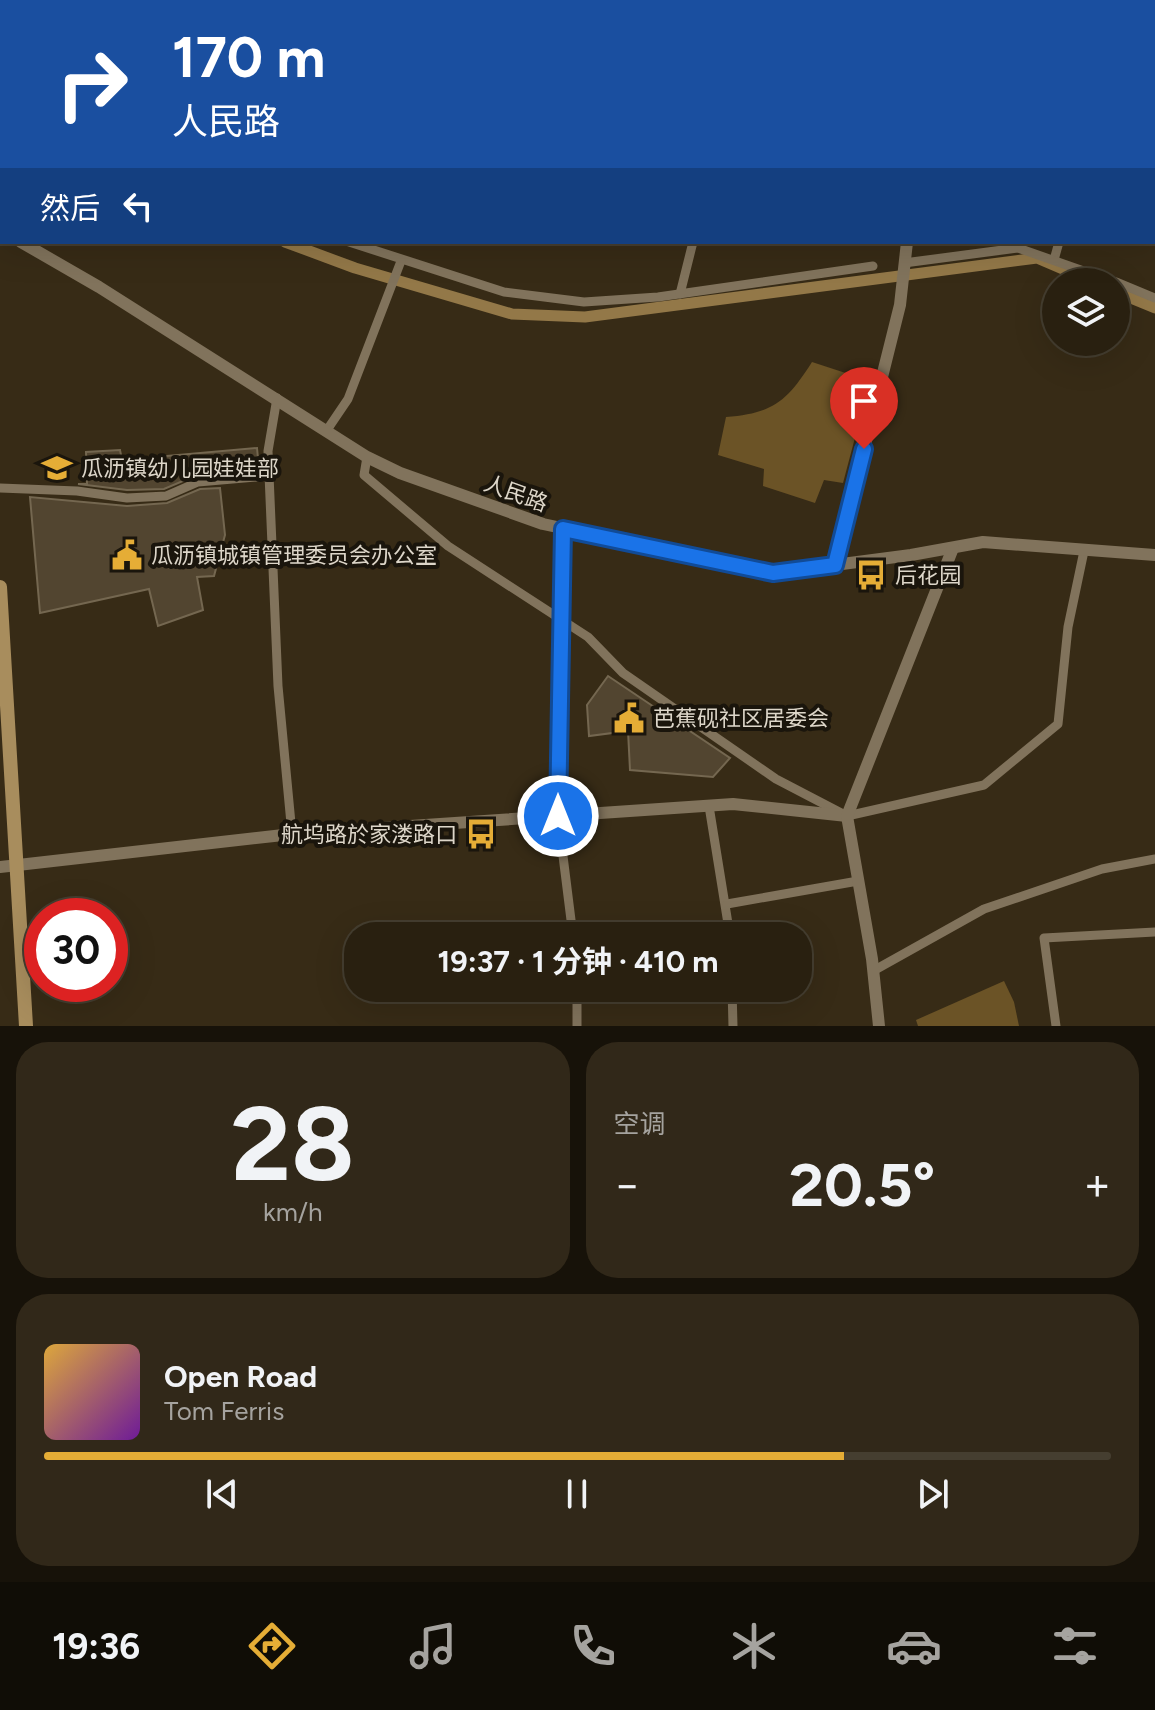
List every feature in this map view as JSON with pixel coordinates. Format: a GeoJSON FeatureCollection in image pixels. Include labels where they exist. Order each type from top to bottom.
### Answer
{"type":"FeatureCollection","features":[{"type":"Feature","properties":{"kind":"main road"},"geometry":{"type":"LineString","coordinates":[[0,587],[26,1026]]}},
{"type":"Feature","properties":{"kind":"street","name":"人民路"},"geometry":{"type":"LineString","coordinates":[[24,244],[277,398],[367,457],[400,473],[563,529],[773,573],[983,542],[1155,555]]}},
{"type":"Feature","properties":{"kind":"street"},"geometry":{"type":"LineString","coordinates":[[354,244],[504,292],[584,302],[680,294],[873,266]]}},
{"type":"Feature","properties":{"kind":"street"},"geometry":{"type":"LineString","coordinates":[[680,294],[692,244]]}},
{"type":"Feature","properties":{"kind":"street"},"geometry":{"type":"LineString","coordinates":[[1054,260],[1058,244]]}},
{"type":"Feature","properties":{"kind":"street"},"geometry":{"type":"LineString","coordinates":[[835,565],[901,299],[906,252],[1018,248],[1077,268]]}},
{"type":"Feature","properties":{"kind":"street"},"geometry":{"type":"LineString","coordinates":[[327,430],[348,399],[401,261]]}},
{"type":"Feature","properties":{"kind":"street"},"geometry":{"type":"LineString","coordinates":[[1130,288],[1155,298]]}},
{"type":"Feature","properties":{"kind":"street"},"geometry":{"type":"LineString","coordinates":[[277,398],[268,451],[278,686],[292,834]]}},
{"type":"Feature","properties":{"kind":"street"},"geometry":{"type":"LineString","coordinates":[[367,457],[364,475],[448,546],[588,637],[623,673],[776,779],[847,816]]}},
{"type":"Feature","properties":{"kind":"street"},"geometry":{"type":"LineString","coordinates":[[0,488],[77,491],[127,498],[166,496],[198,482],[269,476]]}},
{"type":"Feature","properties":{"kind":"street"},"geometry":{"type":"LineString","coordinates":[[563,529],[559,619],[558,816],[571,922]]}},
{"type":"Feature","properties":{"kind":"street"},"geometry":{"type":"LineString","coordinates":[[879,1026],[847,816],[953,548]]}},
{"type":"Feature","properties":{"kind":"street"},"geometry":{"type":"LineString","coordinates":[[0,867],[292,834],[733,804],[847,816],[984,785],[1058,724],[1068,627],[1084,551]]}},
{"type":"Feature","properties":{"kind":"street"},"geometry":{"type":"LineString","coordinates":[[709,806],[729,922]]}},
{"type":"Feature","properties":{"kind":"street"},"geometry":{"type":"LineString","coordinates":[[873,971],[984,909],[1102,869],[1155,859]]}},
{"type":"Feature","properties":{"kind":"street"},"geometry":{"type":"LineString","coordinates":[[727,904],[858,881]]}},
{"type":"Feature","properties":{"kind":"street"},"geometry":{"type":"LineString","coordinates":[[1056,1026],[1044,938],[1155,932]]}},
{"type":"Feature","properties":{"kind":"street"},"geometry":{"type":"LineString","coordinates":[[577,1002],[577,1026]]}},
{"type":"Feature","properties":{"kind":"street"},"geometry":{"type":"LineString","coordinates":[[732,1002],[733,1026]]}},
{"type":"Feature","properties":{"kind":"shaded area"},"geometry":{"type":"Polygon","coordinates":[[[812,362],[870,381],[843,483],[824,480],[815,503],[763,486],[764,469],[718,455],[726,417],[756,412],[778,403],[812,362]]]}},
{"type":"Feature","properties":{"kind":"shaded area"},"geometry":{"type":"Polygon","coordinates":[[[1004,981],[1014,1002],[1019,1026],[918,1026],[916,1020],[1004,981]]]}},
{"type":"Feature","properties":{"kind":"building"},"geometry":{"type":"Polygon","coordinates":[[[257,448],[259,469],[197,475],[164,489],[127,490],[78,484],[87,484],[86,452],[120,450],[122,460],[257,448]]]}},
{"type":"Feature","properties":{"kind":"building","name":"瓜沥镇城镇管理委员会办公室"},"geometry":{"type":"Polygon","coordinates":[[[220,488],[225,535],[214,576],[197,577],[203,610],[158,626],[149,589],[40,613],[30,497],[127,506],[167,503],[200,489],[220,488]]]}},
{"type":"Feature","properties":{"kind":"building","name":"芭蕉砚社区居委会"},"geometry":{"type":"Polygon","coordinates":[[[608,676],[730,758],[713,777],[630,770],[628,731],[589,736],[587,705],[608,676]]]}},
{"type":"Feature","properties":{"kind":"waterway"},"geometry":{"type":"LineString","coordinates":[[290,244],[355,268],[512,314],[585,317],[1037,258],[1060,268]]}},
{"type":"Feature","properties":{"kind":"waterway"},"geometry":{"type":"LineString","coordinates":[[1130,298],[1155,308]]}},
{"type":"Feature","properties":{"kind":"place","name":"瓜沥镇幼儿园娃娃部"},"geometry":{"type":"Point","coordinates":[57,468]}},
{"type":"Feature","properties":{"kind":"place","name":"瓜沥镇城镇管理委员会办公室"},"geometry":{"type":"Point","coordinates":[127,555]}},
{"type":"Feature","properties":{"kind":"place","name":"后花园"},"geometry":{"type":"Point","coordinates":[871,575]}},
{"type":"Feature","properties":{"kind":"place","name":"芭蕉砚社区居委会"},"geometry":{"type":"Point","coordinates":[629,718]}},
{"type":"Feature","properties":{"kind":"place","name":"航坞路於家溇路口"},"geometry":{"type":"Point","coordinates":[481,834]}},
{"type":"Feature","properties":{"kind":"route"},"geometry":{"type":"LineString","coordinates":[[558,816],[559,619],[563,529],[773,573],[835,565],[864,449]]}}]}
